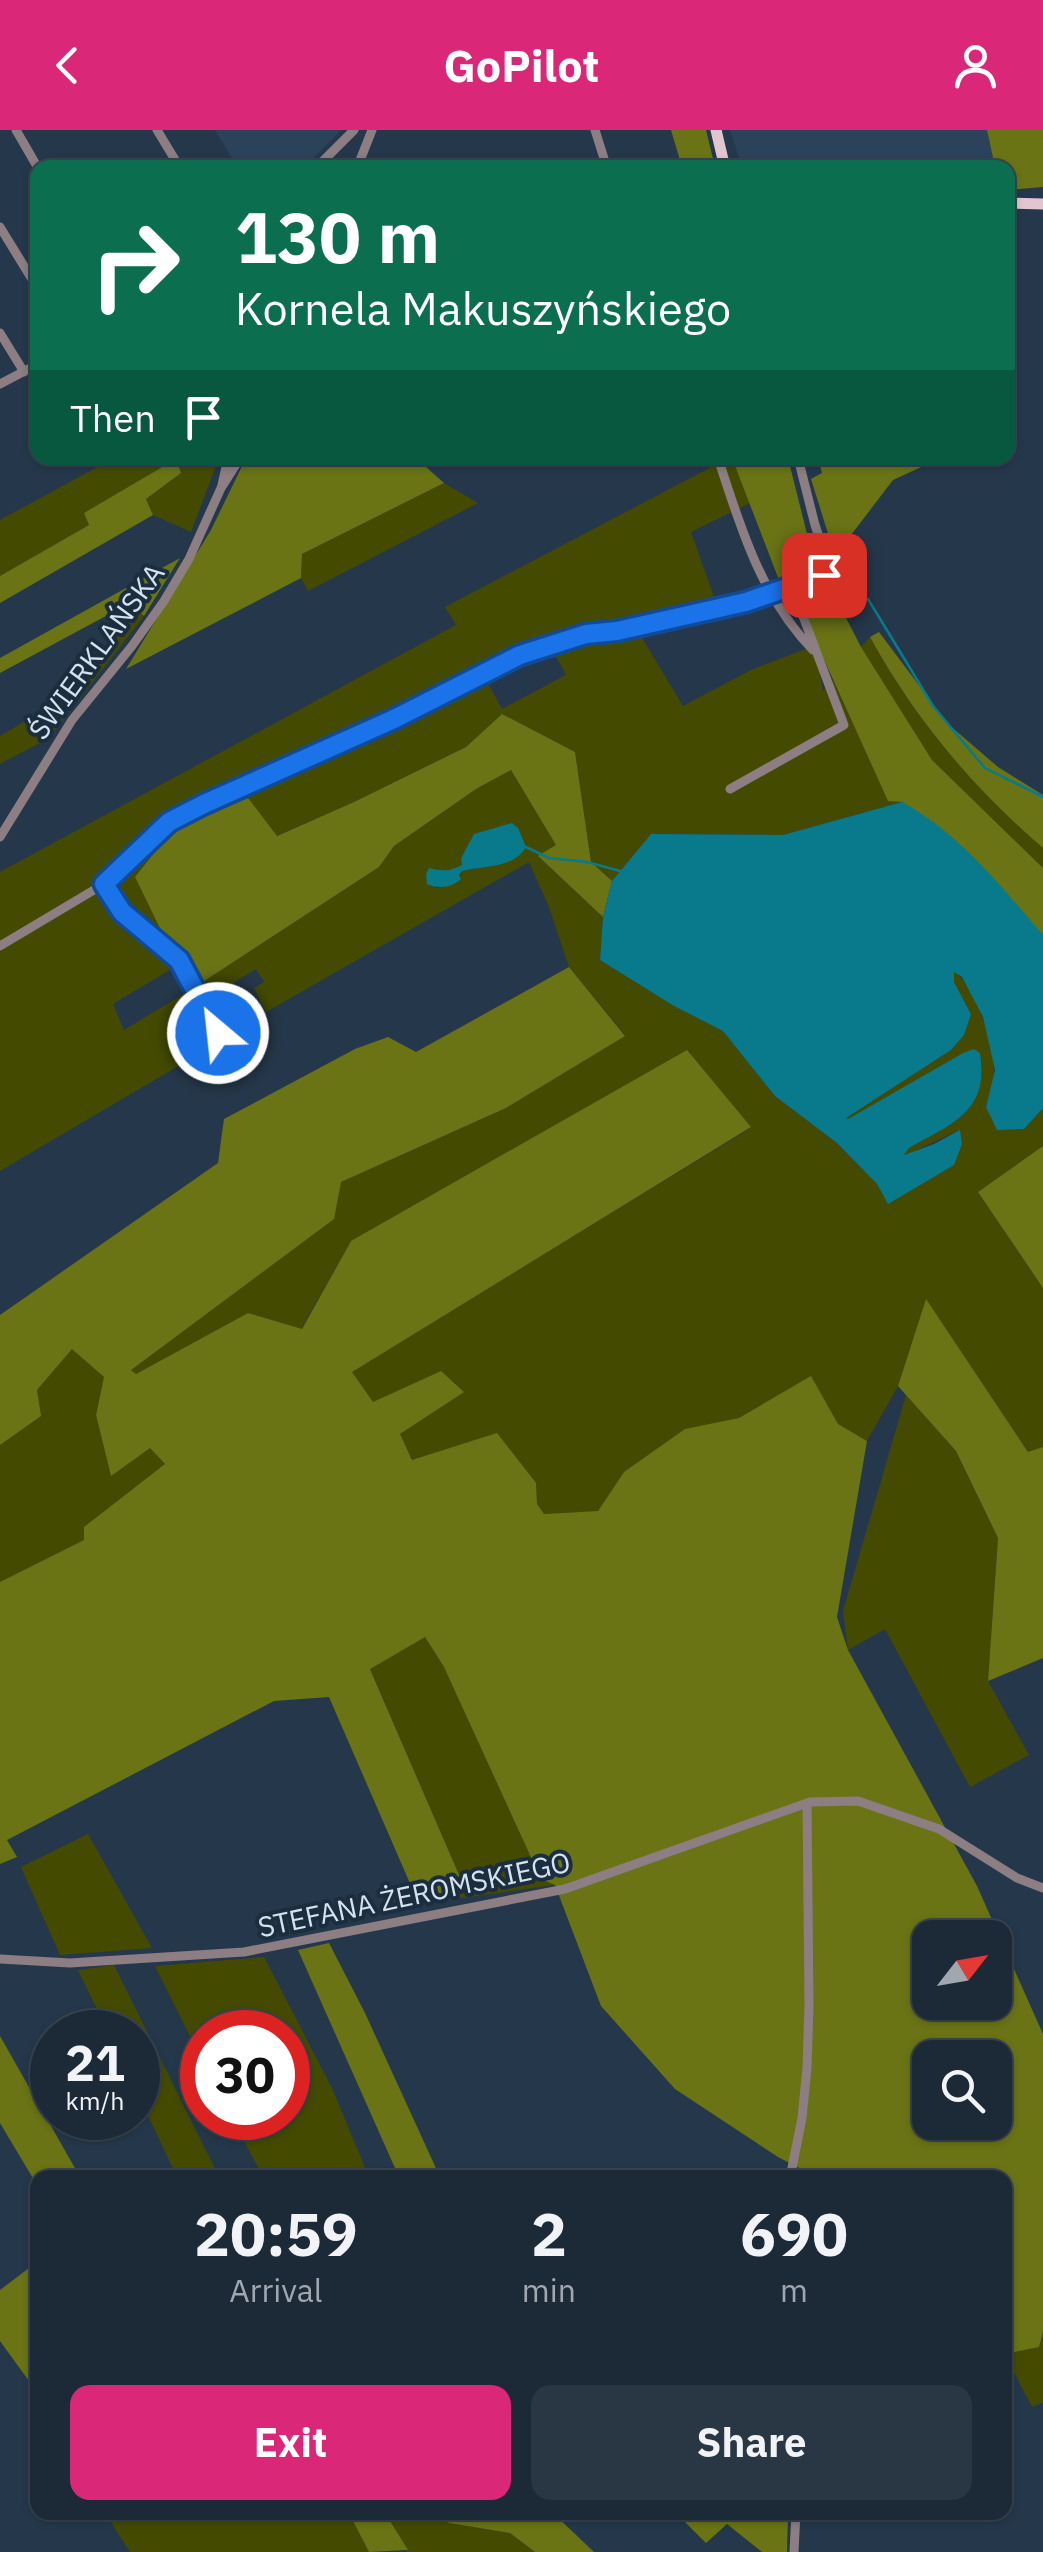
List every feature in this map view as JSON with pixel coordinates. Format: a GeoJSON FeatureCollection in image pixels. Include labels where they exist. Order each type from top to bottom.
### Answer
{"type":"FeatureCollection","features":[{"type":"Feature","properties":{"kind":"main road"},"geometry":{"type":"LineString","coordinates":[[716,130],[723,160]]}},
{"type":"Feature","properties":{"kind":"main road"},"geometry":{"type":"LineString","coordinates":[[1015,203],[1043,204]]}},
{"type":"Feature","properties":{"kind":"street"},"geometry":{"type":"LineString","coordinates":[[16,130],[33,160]]}},
{"type":"Feature","properties":{"kind":"street"},"geometry":{"type":"LineString","coordinates":[[157,130],[175,160]]}},
{"type":"Feature","properties":{"kind":"street"},"geometry":{"type":"LineString","coordinates":[[324,160],[354,130]]}},
{"type":"Feature","properties":{"kind":"street"},"geometry":{"type":"LineString","coordinates":[[360,160],[372,130]]}},
{"type":"Feature","properties":{"kind":"street"},"geometry":{"type":"LineString","coordinates":[[595,130],[604,160]]}},
{"type":"Feature","properties":{"kind":"street"},"geometry":{"type":"LineString","coordinates":[[0,227],[30,276]]}},
{"type":"Feature","properties":{"kind":"street"},"geometry":{"type":"LineString","coordinates":[[0,333],[24,372]]}},
{"type":"Feature","properties":{"kind":"street"},"geometry":{"type":"LineString","coordinates":[[0,384],[30,369]]}},
{"type":"Feature","properties":{"kind":"street","name":"ŚWIERKLAŃSKA"},"geometry":{"type":"LineString","coordinates":[[221,488],[226,465]]}},
{"type":"Feature","properties":{"kind":"street","name":"ŚWIERKLAŃSKA"},"geometry":{"type":"LineString","coordinates":[[0,836],[72,720],[164,602],[236,465]]}},
{"type":"Feature","properties":{"kind":"street"},"geometry":{"type":"LineString","coordinates":[[720,465],[742,530],[770,594],[792,628],[816,653]]}},
{"type":"Feature","properties":{"kind":"street"},"geometry":{"type":"LineString","coordinates":[[0,946],[104,884],[169,822],[394,719],[520,655],[586,634],[617,631],[770,594],[818,578],[830,570],[800,465]]}},
{"type":"Feature","properties":{"kind":"street"},"geometry":{"type":"LineString","coordinates":[[730,789],[844,725],[792,587]]}},
{"type":"Feature","properties":{"kind":"street"},"geometry":{"type":"LineString","coordinates":[[104,884],[122,912],[179,960],[218,1033]]}},
{"type":"Feature","properties":{"kind":"street","name":"STEFANA ŻEROMSKIEGO"},"geometry":{"type":"LineString","coordinates":[[0,1958],[70,1963],[244,1952],[565,1889],[807,1803],[858,1800],[939,1829],[1017,1878],[1043,1888]]}},
{"type":"Feature","properties":{"kind":"street"},"geometry":{"type":"LineString","coordinates":[[792,2170],[807,2068],[807,1803]]}},
{"type":"Feature","properties":{"kind":"street"},"geometry":{"type":"LineString","coordinates":[[794,2552],[796,2520]]}},
{"type":"Feature","properties":{"kind":"shaded area"},"geometry":{"type":"Polygon","coordinates":[[[215,130],[341,130],[311,160],[233,160],[215,130]]]}},
{"type":"Feature","properties":{"kind":"shaded area"},"geometry":{"type":"Polygon","coordinates":[[[730,130],[987,130],[993,160],[740,160],[730,130]]]}},
{"type":"Feature","properties":{"kind":"shaded area"},"geometry":{"type":"Polygon","coordinates":[[[902,802],[961,845],[1043,935],[1043,1108],[1024,1129],[997,1130],[986,1107],[995,1070],[983,1017],[962,977],[954,972],[954,982],[971,1014],[964,1035],[951,1050],[846,1118],[963,1053],[974,1049],[980,1053],[982,1073],[973,1103],[953,1123],[909,1148],[904,1155],[960,1130],[962,1144],[954,1165],[888,1204],[877,1184],[837,1143],[775,1096],[723,1031],[600,960],[603,917],[612,881],[651,834],[783,835],[902,802]]]}},
{"type":"Feature","properties":{"kind":"shaded area"},"geometry":{"type":"Polygon","coordinates":[[[512,823],[526,847],[521,854],[498,865],[462,871],[461,879],[449,886],[427,884],[429,868],[446,870],[462,865],[461,858],[474,834],[512,823]]]}},
{"type":"Feature","properties":{"kind":"green space"},"geometry":{"type":"Polygon","coordinates":[[[671,130],[706,130],[713,160],[680,160],[671,130]]]}},
{"type":"Feature","properties":{"kind":"green space"},"geometry":{"type":"Polygon","coordinates":[[[987,130],[1043,130],[1043,187],[1015,189],[1015,160],[993,160],[987,130]]]}},
{"type":"Feature","properties":{"kind":"green space"},"geometry":{"type":"Polygon","coordinates":[[[101,465],[216,465],[191,532],[153,515],[146,499],[181,473],[84,513],[89,525],[0,576],[0,520],[101,465]]]}},
{"type":"Feature","properties":{"kind":"green space"},"geometry":{"type":"Polygon","coordinates":[[[166,465],[178,465],[181,473],[146,499],[153,515],[0,603],[0,576],[89,525],[84,513],[166,465]]]}},
{"type":"Feature","properties":{"kind":"green space"},"geometry":{"type":"Polygon","coordinates":[[[243,465],[424,465],[444,483],[302,554],[301,578],[126,669],[211,530],[243,465]]]}},
{"type":"Feature","properties":{"kind":"green space"},"geometry":{"type":"Polygon","coordinates":[[[715,465],[735,465],[750,503],[691,532],[720,614],[638,631],[683,706],[751,670],[811,647],[816,653],[823,691],[833,680],[888,800],[902,802],[783,835],[651,834],[612,881],[591,862],[575,752],[502,714],[466,747],[276,836],[178,965],[113,1004],[124,1030],[379,867],[394,846],[476,789],[511,770],[557,846],[539,857],[603,917],[600,960],[723,1031],[775,1096],[837,1143],[877,1184],[959,1130],[902,1157],[909,1148],[962,1116],[977,1094],[982,1060],[963,1053],[845,1118],[951,1050],[971,1014],[954,982],[954,971],[976,1002],[990,1043],[994,1072],[986,1106],[1024,1129],[1043,1108],[1043,1146],[978,1192],[1043,1288],[1043,1447],[1029,1453],[926,1300],[898,1386],[867,1441],[838,1424],[811,1377],[739,1418],[685,1430],[624,1472],[598,1511],[544,1514],[537,1504],[536,1483],[413,1460],[399,1435],[463,1391],[441,1371],[372,1403],[351,1371],[751,1128],[351,1241],[301,1329],[248,1313],[136,1374],[131,1369],[341,1182],[506,1108],[625,1035],[569,967],[529,862],[266,1012],[254,988],[264,982],[256,969],[200,1003],[219,1042],[0,1171],[0,872],[456,625],[445,607],[715,465]],[[552,649],[523,657],[484,676],[502,709],[566,675],[552,649]],[[474,834],[461,858],[462,865],[446,871],[429,868],[436,888],[457,882],[462,871],[497,865],[474,834]]]}},
{"type":"Feature","properties":{"kind":"green space"},"geometry":{"type":"Polygon","coordinates":[[[735,465],[790,465],[815,566],[779,580],[735,465]]]}},
{"type":"Feature","properties":{"kind":"green space"},"geometry":{"type":"Polygon","coordinates":[[[820,465],[926,465],[893,480],[851,535],[831,543],[811,479],[822,473],[820,465]]]}},
{"type":"Feature","properties":{"kind":"green space"},"geometry":{"type":"Polygon","coordinates":[[[444,483],[478,503],[308,591],[301,578],[302,554],[444,483]]]}},
{"type":"Feature","properties":{"kind":"green space"},"geometry":{"type":"Polygon","coordinates":[[[180,558],[144,616],[133,607],[104,617],[0,673],[0,658],[180,558]]]}},
{"type":"Feature","properties":{"kind":"green space"},"geometry":{"type":"Polygon","coordinates":[[[824,575],[861,647],[932,760],[1043,868],[1043,935],[902,802],[888,801],[817,644],[799,590],[824,575]]]}},
{"type":"Feature","properties":{"kind":"green space"},"geometry":{"type":"Polygon","coordinates":[[[133,607],[144,616],[49,738],[0,764],[0,736],[65,698],[95,667],[133,607]]]}},
{"type":"Feature","properties":{"kind":"green space"},"geometry":{"type":"Polygon","coordinates":[[[879,632],[948,724],[998,767],[1043,795],[1043,848],[992,801],[926,724],[870,637],[879,632]]]}},
{"type":"Feature","properties":{"kind":"green space"},"geometry":{"type":"Polygon","coordinates":[[[870,637],[906,697],[947,750],[1043,848],[1043,868],[932,760],[861,647],[870,637]]]}},
{"type":"Feature","properties":{"kind":"green space"},"geometry":{"type":"Polygon","coordinates":[[[502,714],[575,752],[591,862],[612,881],[603,917],[538,856],[556,845],[511,770],[476,789],[394,846],[379,867],[192,989],[135,877],[174,828],[248,798],[277,836],[466,747],[502,714]]]}},
{"type":"Feature","properties":{"kind":"green space"},"geometry":{"type":"Polygon","coordinates":[[[569,967],[625,1036],[506,1108],[341,1182],[334,1219],[131,1370],[136,1374],[248,1313],[302,1329],[351,1241],[687,1050],[751,1127],[352,1372],[373,1402],[441,1371],[464,1392],[400,1434],[412,1460],[497,1433],[536,1483],[537,1504],[544,1514],[598,1511],[624,1472],[685,1429],[739,1418],[811,1376],[838,1424],[867,1441],[837,1617],[848,1650],[992,1920],[912,1920],[912,2020],[1012,2020],[1012,1964],[1043,2034],[1043,2332],[1039,2347],[1012,2353],[1012,2170],[803,2170],[675,2089],[601,2006],[555,1885],[541,1879],[444,1667],[425,1637],[370,1669],[463,1884],[419,1904],[329,1697],[274,1701],[7,1840],[17,1857],[0,1864],[0,1582],[84,1540],[84,1527],[165,1464],[150,1448],[111,1476],[96,1415],[104,1377],[72,1349],[37,1390],[41,1416],[0,1445],[0,1315],[218,1163],[224,1119],[355,1049],[388,1037],[416,1052],[569,967]]]}},
{"type":"Feature","properties":{"kind":"green space"},"geometry":{"type":"Polygon","coordinates":[[[1043,1146],[1043,1288],[978,1192],[1043,1146]]]}},
{"type":"Feature","properties":{"kind":"green space"},"geometry":{"type":"Polygon","coordinates":[[[926,1299],[1028,1452],[1043,1447],[1043,1658],[988,1681],[998,1538],[956,1451],[898,1386],[926,1299]]]}},
{"type":"Feature","properties":{"kind":"green space"},"geometry":{"type":"Polygon","coordinates":[[[72,1348],[104,1377],[96,1415],[111,1475],[150,1447],[165,1465],[84,1527],[84,1540],[0,1582],[0,1445],[40,1416],[37,1390],[72,1348]]]}},
{"type":"Feature","properties":{"kind":"green space"},"geometry":{"type":"Polygon","coordinates":[[[906,1395],[956,1451],[998,1538],[988,1681],[1029,1755],[970,1787],[885,1629],[848,1650],[843,1611],[906,1395]]]}},
{"type":"Feature","properties":{"kind":"green space"},"geometry":{"type":"Polygon","coordinates":[[[424,1636],[444,1667],[555,1885],[419,1904],[463,1884],[370,1668],[424,1636]]]}},
{"type":"Feature","properties":{"kind":"green space"},"geometry":{"type":"Polygon","coordinates":[[[88,1834],[152,1948],[60,1955],[21,1867],[88,1834]]]}},
{"type":"Feature","properties":{"kind":"green space"},"geometry":{"type":"Polygon","coordinates":[[[329,1943],[437,2170],[396,2170],[298,1950],[329,1943]]]}},
{"type":"Feature","properties":{"kind":"green space"},"geometry":{"type":"Polygon","coordinates":[[[264,1957],[292,2010],[180,2010],[180,2016],[155,1966],[264,1957]]]}},
{"type":"Feature","properties":{"kind":"green space"},"geometry":{"type":"Polygon","coordinates":[[[114,1965],[136,2010],[97,2010],[78,1970],[114,1965]]]}},
{"type":"Feature","properties":{"kind":"green space"},"geometry":{"type":"Polygon","coordinates":[[[0,2036],[30,2089],[30,2140],[59,2140],[76,2170],[30,2170],[30,2173],[0,2123],[0,2036]]]}},
{"type":"Feature","properties":{"kind":"green space"},"geometry":{"type":"Polygon","coordinates":[[[310,2046],[366,2170],[259,2170],[244,2140],[310,2140],[310,2046]]]}},
{"type":"Feature","properties":{"kind":"green space"},"geometry":{"type":"Polygon","coordinates":[[[160,2058],[180,2098],[180,2140],[201,2140],[216,2170],[174,2170],[160,2140],[160,2058]]]}},
{"type":"Feature","properties":{"kind":"green space"},"geometry":{"type":"Polygon","coordinates":[[[30,2267],[30,2382],[0,2341],[0,2290],[30,2267]]]}},
{"type":"Feature","properties":{"kind":"green space"},"geometry":{"type":"Polygon","coordinates":[[[1043,2332],[1043,2403],[1032,2407],[1012,2374],[1012,2353],[1039,2347],[1043,2332]]]}},
{"type":"Feature","properties":{"kind":"green space"},"geometry":{"type":"Polygon","coordinates":[[[109,2520],[353,2520],[369,2552],[130,2552],[109,2520]]]}},
{"type":"Feature","properties":{"kind":"green space"},"geometry":{"type":"Polygon","coordinates":[[[353,2520],[389,2520],[408,2550],[369,2552],[353,2520]]]}},
{"type":"Feature","properties":{"kind":"green space"},"geometry":{"type":"Polygon","coordinates":[[[389,2520],[443,2520],[510,2533],[535,2552],[406,2552],[389,2520]]]}},
{"type":"Feature","properties":{"kind":"green space"},"geometry":{"type":"Polygon","coordinates":[[[443,2520],[560,2520],[594,2552],[535,2552],[510,2533],[443,2520]]]}},
{"type":"Feature","properties":{"kind":"green space"},"geometry":{"type":"Polygon","coordinates":[[[683,2520],[788,2520],[787,2552],[762,2552],[727,2524],[706,2543],[683,2520]]]}},
{"type":"Feature","properties":{"kind":"waterway"},"geometry":{"type":"LineString","coordinates":[[868,599],[933,706],[985,768],[1043,797]]}},
{"type":"Feature","properties":{"kind":"waterway"},"geometry":{"type":"LineString","coordinates":[[526,847],[549,858],[620,871]]}},
{"type":"Feature","properties":{"kind":"route"},"geometry":{"type":"LineString","coordinates":[[218,1033],[179,960],[122,912],[104,884],[169,822],[342,744],[520,655],[586,634],[617,631],[746,602],[824,575]]}}]}
